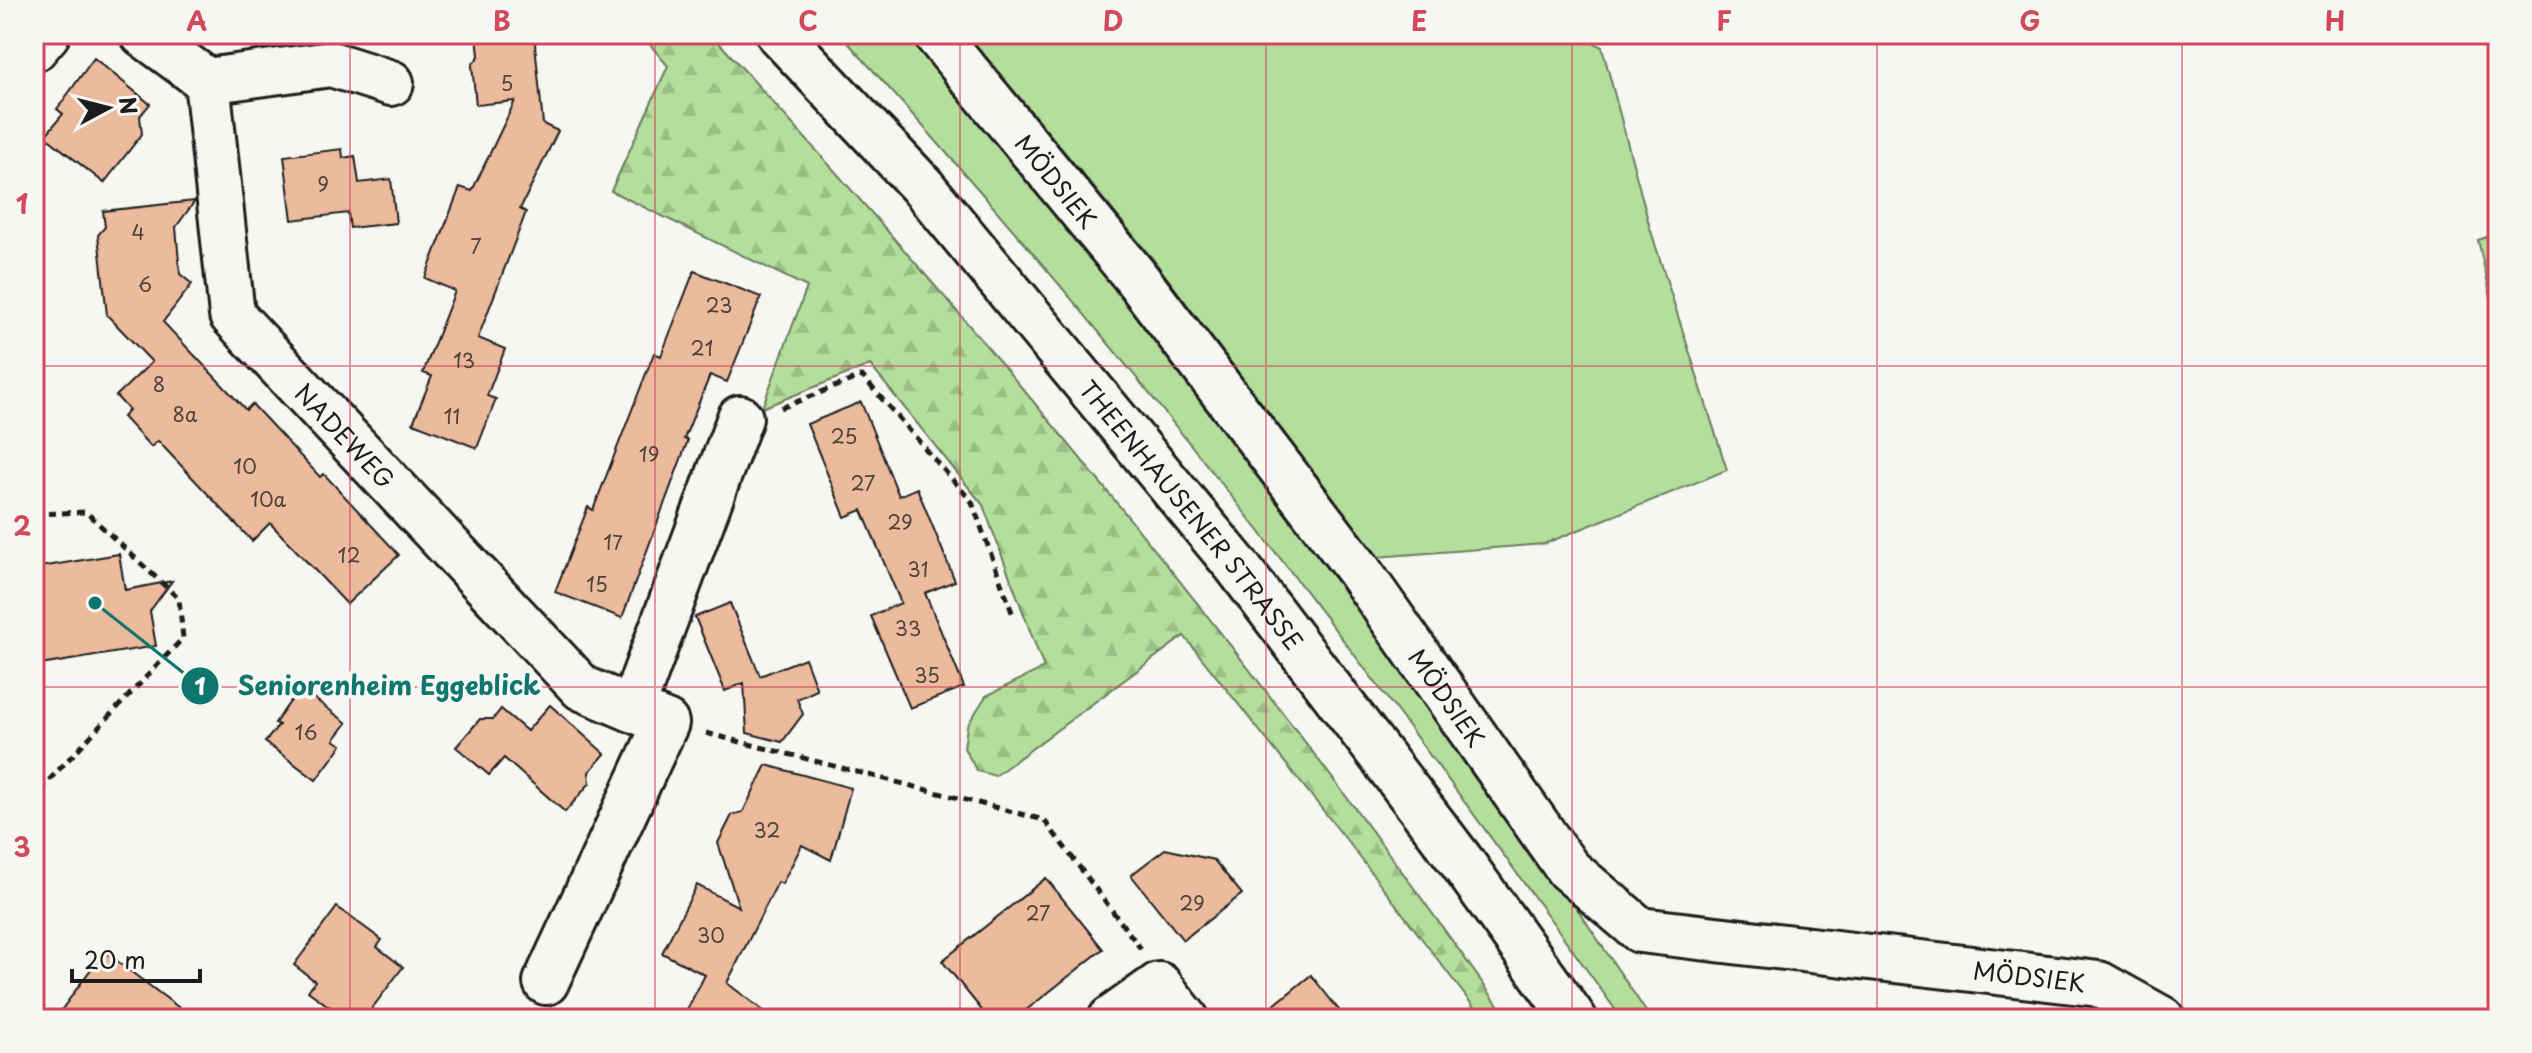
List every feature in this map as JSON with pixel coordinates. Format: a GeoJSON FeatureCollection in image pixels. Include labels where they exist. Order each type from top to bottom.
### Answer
{"type":"FeatureCollection","features":[{"type":"Feature","properties":{"kind":"street"},"geometry":{"type":"LineString","coordinates":[[34,49],[47,34]]}},
{"type":"Feature","properties":{"kind":"street"},"geometry":{"type":"LineString","coordinates":[[143,34],[207,81],[331,64],[391,83]]}},
{"type":"Feature","properties":{"kind":"street","name":"THEENHAUSENER STRASSE"},"geometry":{"type":"LineString","coordinates":[[779,34],[923,187],[1236,565],[1461,861],[1574,1019]]}},
{"type":"Feature","properties":{"kind":"street","name":"MÖDSIEK"},"geometry":{"type":"LineString","coordinates":[[936,34],[1134,275],[1359,571],[1568,869],[1640,930],[2099,984],[2162,1019]]}},
{"type":"Feature","properties":{"kind":"street","name":"NADEWEG"},"geometry":{"type":"LineString","coordinates":[[207,81],[232,315],[582,688],[649,716]]}},
{"type":"Feature","properties":{"kind":"street"},"geometry":{"type":"LineString","coordinates":[[546,982],[649,716],[740,418]]}},
{"type":"Feature","properties":{"kind":"street"},"geometry":{"type":"LineString","coordinates":[[1111,1019],[1159,985],[1186,1019]]}},
{"type":"Feature","properties":{"kind":"path"},"geometry":{"type":"LineString","coordinates":[[740,418],[749,420],[862,376],[972,502],[1013,615]]}},
{"type":"Feature","properties":{"kind":"path"},"geometry":{"type":"LineString","coordinates":[[34,514],[86,512],[179,599],[183,638],[34,796]]}},
{"type":"Feature","properties":{"kind":"path"},"geometry":{"type":"LineString","coordinates":[[649,716],[1044,820],[1150,960],[1159,985]]}},
{"type":"Feature","properties":{"kind":"green space"},"geometry":{"type":"Polygon","coordinates":[[[641,34],[711,34],[817,151],[1025,391],[1126,514],[1321,763],[1508,1019],[1483,1019],[1349,843],[1184,636],[995,776],[977,771],[964,748],[967,726],[986,696],[1044,668],[983,505],[870,365],[762,408],[807,287],[611,191],[668,66],[641,34]]]}},
{"type":"Feature","properties":{"kind":"green space"},"geometry":{"type":"Polygon","coordinates":[[[840,34],[912,34],[1079,237],[1339,580],[1554,874],[1651,1019],[1622,1019],[1437,764],[1246,514],[1048,271],[840,34]]]}},
{"type":"Feature","properties":{"kind":"green space"},"geometry":{"type":"Polygon","coordinates":[[[967,34],[1577,34],[1602,47],[1650,228],[1727,470],[1544,544],[1376,557],[1153,259],[967,34]]]}},
{"type":"Feature","properties":{"kind":"green space"},"geometry":{"type":"Polygon","coordinates":[[[2498,233],[2498,328],[2478,240],[2498,233]]]}},
{"type":"Feature","properties":{"kind":"building"},"geometry":{"type":"Polygon","coordinates":[[[477,34],[534,34],[543,124],[558,131],[520,209],[526,212],[478,338],[505,349],[487,396],[496,399],[477,448],[413,423],[432,376],[423,373],[455,291],[425,278],[460,187],[472,191],[515,101],[476,105],[472,65],[479,56],[477,34]]]}},
{"type":"Feature","properties":{"kind":"building"},"geometry":{"type":"Polygon","coordinates":[[[94,58],[150,104],[140,116],[142,134],[104,183],[45,136],[63,114],[57,109],[94,58]]]}},
{"type":"Feature","properties":{"kind":"building"},"geometry":{"type":"Polygon","coordinates":[[[342,149],[343,158],[355,156],[359,183],[391,179],[396,223],[350,228],[348,213],[292,220],[284,156],[342,149]]]}},
{"type":"Feature","properties":{"kind":"building"},"geometry":{"type":"Polygon","coordinates":[[[195,201],[176,227],[180,274],[192,284],[163,322],[246,410],[252,404],[320,477],[324,474],[399,555],[347,604],[270,523],[252,541],[158,441],[151,447],[123,417],[129,410],[116,396],[152,362],[107,315],[98,235],[105,227],[103,211],[195,201]]]}},
{"type":"Feature","properties":{"kind":"building"},"geometry":{"type":"Polygon","coordinates":[[[694,271],[761,297],[727,382],[710,375],[684,439],[688,440],[622,618],[555,592],[588,507],[593,510],[654,353],[661,356],[694,271]]]}},
{"type":"Feature","properties":{"kind":"building"},"geometry":{"type":"Polygon","coordinates":[[[861,402],[899,496],[917,488],[955,581],[925,593],[964,687],[910,708],[871,616],[901,603],[862,510],[845,517],[807,424],[861,402]]]}},
{"type":"Feature","properties":{"kind":"building"},"geometry":{"type":"Polygon","coordinates":[[[119,554],[125,590],[172,581],[150,611],[156,646],[34,666],[34,568],[119,554]]]}},
{"type":"Feature","properties":{"kind":"building"},"geometry":{"type":"Polygon","coordinates":[[[730,603],[760,676],[805,658],[817,690],[797,699],[803,714],[782,742],[747,733],[744,683],[725,691],[695,617],[730,603]]]}},
{"type":"Feature","properties":{"kind":"building"},"geometry":{"type":"Polygon","coordinates":[[[300,688],[347,723],[334,740],[342,745],[316,780],[265,742],[279,725],[275,723],[300,688]]]}},
{"type":"Feature","properties":{"kind":"building"},"geometry":{"type":"Polygon","coordinates":[[[550,705],[605,754],[589,772],[590,783],[565,812],[504,758],[489,775],[456,747],[480,719],[493,719],[501,709],[527,731],[550,705]]]}},
{"type":"Feature","properties":{"kind":"building"},"geometry":{"type":"Polygon","coordinates":[[[766,765],[851,788],[831,860],[802,845],[782,884],[778,882],[727,983],[774,1019],[682,1019],[705,975],[662,953],[697,885],[739,907],[718,843],[732,815],[743,812],[766,765]]]}},
{"type":"Feature","properties":{"kind":"building"},"geometry":{"type":"Polygon","coordinates":[[[1165,849],[1214,860],[1242,894],[1183,940],[1131,875],[1165,849]]]}},
{"type":"Feature","properties":{"kind":"building"},"geometry":{"type":"Polygon","coordinates":[[[1046,878],[1103,949],[1015,1019],[989,1019],[942,961],[1046,878]]]}},
{"type":"Feature","properties":{"kind":"building"},"geometry":{"type":"Polygon","coordinates":[[[337,907],[382,940],[377,947],[403,967],[364,1019],[346,1019],[308,991],[315,981],[294,965],[337,907]]]}},
{"type":"Feature","properties":{"kind":"building"},"geometry":{"type":"Polygon","coordinates":[[[104,951],[138,977],[194,1019],[55,1019],[104,951]]]}},
{"type":"Feature","properties":{"kind":"building"},"geometry":{"type":"Polygon","coordinates":[[[1311,975],[1346,1019],[1257,1019],[1311,975]]]}},
{"type":"Feature","properties":{"kind":"place","name":"Seniorenheim Eggeblick"},"geometry":{"type":"Point","coordinates":[95,603]}}]}
